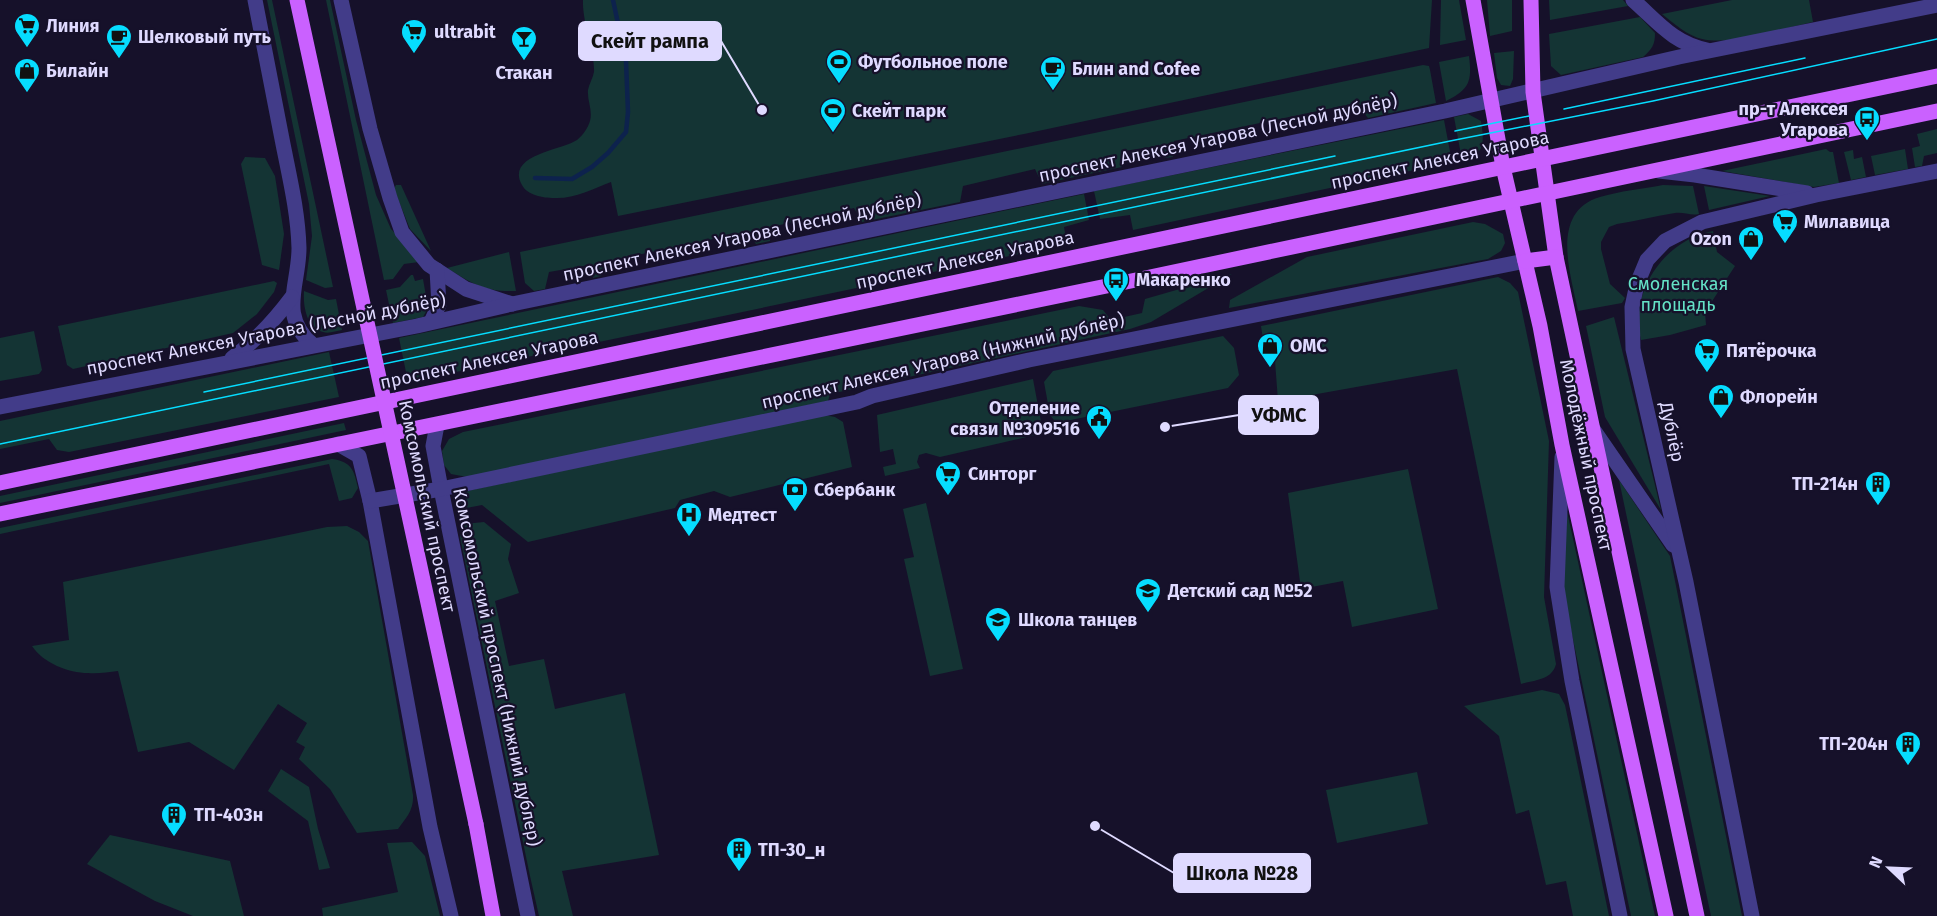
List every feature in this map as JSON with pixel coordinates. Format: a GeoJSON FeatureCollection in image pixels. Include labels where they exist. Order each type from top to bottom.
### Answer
{"type":"FeatureCollection","features":[{"type":"Feature","properties":{"kind":"main road","name":"Комсомольский проспект"},"geometry":{"type":"LineString","coordinates":[[297,0],[476,824],[493,916]]}},
{"type":"Feature","properties":{"kind":"main road","name":"Молодёжный проспект"},"geometry":{"type":"LineString","coordinates":[[1473,0],[1503,167],[1540,326],[1562,445],[1666,916]]}},
{"type":"Feature","properties":{"kind":"main road","name":"Молодёжный проспект"},"geometry":{"type":"LineString","coordinates":[[1531,0],[1533,92],[1556,256],[1697,916]]}},
{"type":"Feature","properties":{"kind":"main road","name":"проспект Алексея Угарова"},"geometry":{"type":"LineString","coordinates":[[0,483],[1937,76]]}},
{"type":"Feature","properties":{"kind":"main road"},"geometry":{"type":"LineString","coordinates":[[0,514],[1131,281],[1937,111]]}},
{"type":"Feature","properties":{"kind":"main road"},"geometry":{"type":"LineString","coordinates":[[1525,261],[1556,256]]}},
{"type":"Feature","properties":{"kind":"street"},"geometry":{"type":"LineString","coordinates":[[255,0],[295,202],[299,249],[292,297],[294,319],[301,335],[313,345]]}},
{"type":"Feature","properties":{"kind":"street"},"geometry":{"type":"LineString","coordinates":[[341,0],[370,129],[402,231],[417,252],[436,270],[466,289],[512,304]]}},
{"type":"Feature","properties":{"kind":"street"},"geometry":{"type":"LineString","coordinates":[[1633,0],[1677,40],[1693,48],[1710,51]]}},
{"type":"Feature","properties":{"kind":"street","name":"проспект Алексея Угарова (Лесной дублёр)"},"geometry":{"type":"LineString","coordinates":[[0,407],[430,322],[1445,111],[1710,51],[1937,5]]}},
{"type":"Feature","properties":{"kind":"street"},"geometry":{"type":"LineString","coordinates":[[1650,171],[1695,175],[1816,195]]}},
{"type":"Feature","properties":{"kind":"street","name":"Дублёр"},"geometry":{"type":"LineString","coordinates":[[1752,916],[1678,552],[1633,349],[1632,307],[1637,284],[1647,260],[1665,241],[1702,222],[1816,195],[1937,171]]}},
{"type":"Feature","properties":{"kind":"street","name":"проспект Алексея Угарова (Нижний дублёр)"},"geometry":{"type":"LineString","coordinates":[[370,501],[441,489],[846,404],[1029,360],[1525,261]]}},
{"type":"Feature","properties":{"kind":"street"},"geometry":{"type":"LineString","coordinates":[[430,322],[439,305],[436,270]]}},
{"type":"Feature","properties":{"kind":"street"},"geometry":{"type":"LineString","coordinates":[[227,362],[266,329],[292,297]]}},
{"type":"Feature","properties":{"kind":"street","name":"Комсомольский проспект (Нижний дублер)"},"geometry":{"type":"LineString","coordinates":[[437,425],[433,446],[528,916]]}},
{"type":"Feature","properties":{"kind":"street","name":"Молодёжный проспект"},"geometry":{"type":"LineString","coordinates":[[1592,427],[1678,552]]}},
{"type":"Feature","properties":{"kind":"street"},"geometry":{"type":"LineString","coordinates":[[338,444],[359,456],[370,501],[430,827],[451,916]]}},
{"type":"Feature","properties":{"kind":"street"},"geometry":{"type":"LineString","coordinates":[[1562,445],[1557,587],[1572,681],[1620,916]]}},
{"type":"Feature","properties":{"kind":"green space"},"geometry":{"type":"Polygon","coordinates":[[[267,0],[272,0],[333,287],[325,288],[306,280],[312,236],[309,204],[267,0]]]}},
{"type":"Feature","properties":{"kind":"green space"},"geometry":{"type":"Polygon","coordinates":[[[326,0],[330,0],[356,120],[376,195],[391,229],[419,258],[419,262],[404,264],[393,279],[384,280],[326,0]]]}},
{"type":"Feature","properties":{"kind":"green space"},"geometry":{"type":"Polygon","coordinates":[[[583,0],[1432,0],[1429,48],[1024,134],[618,216],[611,182],[576,195],[550,198],[528,191],[522,185],[519,175],[521,167],[528,160],[577,140],[589,124],[591,113],[588,90],[594,64],[584,18],[583,0]]]}},
{"type":"Feature","properties":{"kind":"green space"},"geometry":{"type":"Polygon","coordinates":[[[1441,0],[1459,0],[1466,40],[1440,45],[1441,0]]]}},
{"type":"Feature","properties":{"kind":"green space"},"geometry":{"type":"Polygon","coordinates":[[[1487,0],[1512,0],[1512,31],[1490,36],[1487,0]]]}},
{"type":"Feature","properties":{"kind":"green space"},"geometry":{"type":"Polygon","coordinates":[[[1549,0],[1623,0],[1628,6],[1550,20],[1549,0]]]}},
{"type":"Feature","properties":{"kind":"green space"},"geometry":{"type":"Polygon","coordinates":[[[1732,0],[1809,0],[1813,22],[1742,38],[1714,41],[1691,35],[1662,14],[1732,0]]]}},
{"type":"Feature","properties":{"kind":"green space"},"geometry":{"type":"Polygon","coordinates":[[[1640,17],[1655,33],[1649,52],[1643,57],[1561,75],[1551,66],[1549,34],[1640,17]]]}},
{"type":"Feature","properties":{"kind":"green space"},"geometry":{"type":"Polygon","coordinates":[[[1514,51],[1513,79],[1510,86],[1501,85],[1497,78],[1494,53],[1514,51]]]}},
{"type":"Feature","properties":{"kind":"green space"},"geometry":{"type":"Polygon","coordinates":[[[1469,56],[1468,83],[1465,88],[1446,101],[1439,62],[1469,56]]]}},
{"type":"Feature","properties":{"kind":"green space"},"geometry":{"type":"Polygon","coordinates":[[[1423,65],[1429,66],[1436,103],[1368,118],[1356,103],[1174,141],[1173,157],[1164,158],[1157,146],[1124,151],[1122,167],[1042,184],[1035,169],[963,186],[960,202],[862,222],[854,208],[771,227],[770,241],[756,244],[746,232],[604,262],[601,276],[593,278],[589,265],[549,272],[545,289],[534,291],[525,283],[520,252],[1423,65]]]}},
{"type":"Feature","properties":{"kind":"green space"},"geometry":{"type":"Polygon","coordinates":[[[1468,114],[1481,121],[1483,141],[1476,155],[1462,160],[1454,117],[1468,114]]]}},
{"type":"Feature","properties":{"kind":"green space"},"geometry":{"type":"Polygon","coordinates":[[[1444,120],[1452,162],[1133,230],[1130,215],[1100,219],[1094,191],[1444,120]]]}},
{"type":"Feature","properties":{"kind":"green space"},"geometry":{"type":"Polygon","coordinates":[[[1937,129],[1937,153],[1924,156],[1922,166],[1915,167],[1912,148],[1920,146],[1917,134],[1937,129]]]}},
{"type":"Feature","properties":{"kind":"green space"},"geometry":{"type":"Polygon","coordinates":[[[1826,149],[1833,152],[1839,183],[1814,187],[1722,171],[1826,149]]]}},
{"type":"Feature","properties":{"kind":"green space"},"geometry":{"type":"Polygon","coordinates":[[[1905,149],[1908,169],[1875,175],[1871,156],[1905,149]]]}},
{"type":"Feature","properties":{"kind":"green space"},"geometry":{"type":"Polygon","coordinates":[[[1853,150],[1854,159],[1862,157],[1866,177],[1851,180],[1844,152],[1853,150]]]}},
{"type":"Feature","properties":{"kind":"green space"},"geometry":{"type":"Polygon","coordinates":[[[245,157],[265,158],[275,176],[284,234],[279,270],[262,265],[241,164],[245,157]]]}},
{"type":"Feature","properties":{"kind":"green space"},"geometry":{"type":"Polygon","coordinates":[[[396,185],[401,185],[431,251],[410,229],[394,189],[396,185]]]}},
{"type":"Feature","properties":{"kind":"green space"},"geometry":{"type":"Polygon","coordinates":[[[1663,185],[1693,186],[1699,214],[1675,213],[1609,227],[1601,242],[1601,249],[1610,284],[1625,298],[1622,303],[1578,311],[1568,263],[1567,246],[1574,216],[1584,205],[1600,197],[1663,185]]]}},
{"type":"Feature","properties":{"kind":"green space"},"geometry":{"type":"Polygon","coordinates":[[[1704,186],[1770,196],[1709,210],[1704,186]]]}},
{"type":"Feature","properties":{"kind":"green space"},"geometry":{"type":"Polygon","coordinates":[[[1084,194],[1089,220],[1064,227],[1066,239],[1043,249],[408,382],[399,338],[1084,194]]]}},
{"type":"Feature","properties":{"kind":"green space"},"geometry":{"type":"Polygon","coordinates":[[[1473,222],[1485,224],[1503,234],[1505,243],[1501,251],[1488,259],[1229,308],[1230,300],[1307,257],[1473,222]]]}},
{"type":"Feature","properties":{"kind":"green space","name":"Смоленская площадь"},"geometry":{"type":"Polygon","coordinates":[[[1713,231],[1717,252],[1735,266],[1705,312],[1706,325],[1641,340],[1640,304],[1654,271],[1679,245],[1695,236],[1713,231]]]}},
{"type":"Feature","properties":{"kind":"green space"},"geometry":{"type":"Polygon","coordinates":[[[509,252],[516,291],[495,290],[479,286],[447,268],[509,252]]]}},
{"type":"Feature","properties":{"kind":"green space"},"geometry":{"type":"Polygon","coordinates":[[[1232,274],[1151,322],[1130,329],[830,394],[828,401],[467,477],[451,474],[444,465],[442,451],[449,439],[463,432],[1079,306],[1103,310],[1111,320],[1142,313],[1145,299],[1232,274]]]}},
{"type":"Feature","properties":{"kind":"green space"},"geometry":{"type":"Polygon","coordinates":[[[411,275],[415,281],[423,279],[428,308],[423,317],[393,323],[386,290],[400,287],[411,275]]]}},
{"type":"Feature","properties":{"kind":"green space"},"geometry":{"type":"Polygon","coordinates":[[[1498,277],[1510,283],[1518,292],[1549,441],[1544,597],[1556,664],[1547,676],[1521,684],[1457,369],[1278,401],[1275,361],[1266,359],[1261,326],[1498,277]]]}},
{"type":"Feature","properties":{"kind":"green space"},"geometry":{"type":"Polygon","coordinates":[[[274,281],[277,283],[274,292],[257,314],[233,333],[73,369],[67,365],[58,326],[274,281]]]}},
{"type":"Feature","properties":{"kind":"green space"},"geometry":{"type":"Polygon","coordinates":[[[304,291],[328,300],[336,299],[342,330],[325,333],[313,326],[305,309],[304,291]]]}},
{"type":"Feature","properties":{"kind":"green space"},"geometry":{"type":"Polygon","coordinates":[[[1614,317],[1661,510],[1605,417],[1586,326],[1614,317]]]}},
{"type":"Feature","properties":{"kind":"green space"},"geometry":{"type":"Polygon","coordinates":[[[34,331],[42,370],[39,374],[0,381],[0,338],[34,331]]]}},
{"type":"Feature","properties":{"kind":"green space"},"geometry":{"type":"Polygon","coordinates":[[[1223,336],[1234,348],[1239,375],[1228,388],[1056,423],[1050,415],[1044,382],[1053,371],[1223,336]]]}},
{"type":"Feature","properties":{"kind":"green space"},"geometry":{"type":"Polygon","coordinates":[[[329,352],[339,397],[69,452],[57,450],[49,439],[0,449],[0,421],[329,352]]]}},
{"type":"Feature","properties":{"kind":"green space"},"geometry":{"type":"Polygon","coordinates":[[[1033,379],[1041,422],[1035,435],[940,457],[926,453],[919,455],[917,462],[920,468],[885,476],[883,467],[896,464],[893,449],[880,452],[877,415],[1033,379]]]}},
{"type":"Feature","properties":{"kind":"green space"},"geometry":{"type":"Polygon","coordinates":[[[824,415],[835,417],[843,422],[852,467],[730,497],[714,491],[680,500],[675,508],[528,542],[482,505],[456,510],[456,501],[462,492],[824,415]]]}},
{"type":"Feature","properties":{"kind":"green space"},"geometry":{"type":"Polygon","coordinates":[[[344,423],[346,430],[0,503],[0,496],[344,423]]]}},
{"type":"Feature","properties":{"kind":"green space"},"geometry":{"type":"Polygon","coordinates":[[[332,459],[344,462],[351,468],[358,488],[352,498],[339,501],[329,464],[0,534],[0,528],[332,459]]]}},
{"type":"Feature","properties":{"kind":"green space"},"geometry":{"type":"Polygon","coordinates":[[[1408,469],[1438,609],[1352,627],[1343,581],[1301,589],[1288,493],[1408,469]]]}},
{"type":"Feature","properties":{"kind":"green space"},"geometry":{"type":"Polygon","coordinates":[[[1619,480],[1670,556],[1742,916],[1711,916],[1619,480]]]}},
{"type":"Feature","properties":{"kind":"green space"},"geometry":{"type":"Polygon","coordinates":[[[1565,502],[1655,916],[1631,916],[1562,587],[1565,502]]]}},
{"type":"Feature","properties":{"kind":"green space"},"geometry":{"type":"Polygon","coordinates":[[[926,503],[963,669],[930,676],[904,559],[914,557],[903,509],[926,503]]]}},
{"type":"Feature","properties":{"kind":"green space"},"geometry":{"type":"Polygon","coordinates":[[[484,522],[511,544],[508,559],[519,593],[495,601],[509,666],[544,659],[555,709],[625,693],[659,855],[562,871],[573,916],[539,916],[460,537],[464,524],[484,522]]]}},
{"type":"Feature","properties":{"kind":"green space"},"geometry":{"type":"Polygon","coordinates":[[[347,526],[359,532],[368,541],[413,795],[411,809],[398,829],[357,833],[330,789],[299,759],[305,747],[296,742],[307,723],[278,704],[234,770],[189,742],[138,752],[118,671],[81,673],[65,669],[50,662],[32,646],[69,640],[63,582],[327,527],[347,526]]]}},
{"type":"Feature","properties":{"kind":"green space"},"geometry":{"type":"Polygon","coordinates":[[[1542,690],[1559,694],[1565,705],[1609,916],[1573,916],[1566,881],[1546,885],[1529,810],[1516,814],[1499,736],[1464,706],[1542,690]]]}},
{"type":"Feature","properties":{"kind":"green space"},"geometry":{"type":"Polygon","coordinates":[[[281,769],[309,787],[318,829],[330,868],[319,870],[308,821],[268,791],[281,769]]]}},
{"type":"Feature","properties":{"kind":"green space"},"geometry":{"type":"Polygon","coordinates":[[[1417,772],[1428,824],[1337,843],[1326,790],[1417,772]]]}},
{"type":"Feature","properties":{"kind":"green space"},"geometry":{"type":"Polygon","coordinates":[[[110,835],[230,861],[244,916],[193,916],[155,901],[87,864],[110,835]]]}},
{"type":"Feature","properties":{"kind":"green space"},"geometry":{"type":"Polygon","coordinates":[[[412,842],[425,856],[440,916],[323,916],[322,908],[398,892],[387,843],[412,842]]]}},
{"type":"Feature","properties":{"kind":"waterway"},"geometry":{"type":"LineString","coordinates":[[535,178],[572,179],[592,167],[626,132],[628,112],[626,61],[613,0]]}},
{"type":"Feature","properties":{"kind":"tram line"},"geometry":{"type":"LineString","coordinates":[[0,444],[1450,141],[1653,101],[1937,39]]}},
{"type":"Feature","properties":{"kind":"tram line"},"geometry":{"type":"LineString","coordinates":[[1564,109],[1805,58]]}},
{"type":"Feature","properties":{"kind":"tram line"},"geometry":{"type":"LineString","coordinates":[[1455,131],[1529,116]]}},
{"type":"Feature","properties":{"kind":"tram line"},"geometry":{"type":"LineString","coordinates":[[204,392],[1335,156]]}},
{"type":"Feature","properties":{"kind":"place","name":"Линия"},"geometry":{"type":"Point","coordinates":[27,49]}},
{"type":"Feature","properties":{"kind":"place","name":"ultrabit"},"geometry":{"type":"Point","coordinates":[414,55]}},
{"type":"Feature","properties":{"kind":"place","name":"Шелковый путь"},"geometry":{"type":"Point","coordinates":[119,60]}},
{"type":"Feature","properties":{"kind":"place","name":"Стакан"},"geometry":{"type":"Point","coordinates":[524,62]}},
{"type":"Feature","properties":{"kind":"place","name":"Футбольное поле"},"geometry":{"type":"Point","coordinates":[839,85]}},
{"type":"Feature","properties":{"kind":"place","name":"Блин and Cofee"},"geometry":{"type":"Point","coordinates":[1053,92]}},
{"type":"Feature","properties":{"kind":"place","name":"Билайн"},"geometry":{"type":"Point","coordinates":[27,94]}},
{"type":"Feature","properties":{"kind":"place","name":"Скейт рампа"},"geometry":{"type":"Point","coordinates":[762,110]}},
{"type":"Feature","properties":{"kind":"place","name":"Скейт парк"},"geometry":{"type":"Point","coordinates":[833,134]}},
{"type":"Feature","properties":{"kind":"place","name":"пр-т Алексея Угарова"},"geometry":{"type":"Point","coordinates":[1867,142]}},
{"type":"Feature","properties":{"kind":"place","name":"Милавица"},"geometry":{"type":"Point","coordinates":[1785,245]}},
{"type":"Feature","properties":{"kind":"place","name":"Ozon"},"geometry":{"type":"Point","coordinates":[1751,262]}},
{"type":"Feature","properties":{"kind":"place","name":"Макаренко"},"geometry":{"type":"Point","coordinates":[1116,303]}},
{"type":"Feature","properties":{"kind":"place","name":"ОМС"},"geometry":{"type":"Point","coordinates":[1270,369]}},
{"type":"Feature","properties":{"kind":"place","name":"Пятёрочка"},"geometry":{"type":"Point","coordinates":[1707,374]}},
{"type":"Feature","properties":{"kind":"place","name":"Флорейн"},"geometry":{"type":"Point","coordinates":[1721,420]}},
{"type":"Feature","properties":{"kind":"place","name":"УФМС"},"geometry":{"type":"Point","coordinates":[1165,427]}},
{"type":"Feature","properties":{"kind":"place","name":"Отделение связи №309516"},"geometry":{"type":"Point","coordinates":[1099,441]}},
{"type":"Feature","properties":{"kind":"place","name":"Синторг"},"geometry":{"type":"Point","coordinates":[948,497]}},
{"type":"Feature","properties":{"kind":"place","name":"ТП-214н"},"geometry":{"type":"Point","coordinates":[1878,507]}},
{"type":"Feature","properties":{"kind":"place","name":"Сбербанк"},"geometry":{"type":"Point","coordinates":[795,513]}},
{"type":"Feature","properties":{"kind":"place","name":"Медтест"},"geometry":{"type":"Point","coordinates":[689,538]}},
{"type":"Feature","properties":{"kind":"place","name":"Детский сад №52"},"geometry":{"type":"Point","coordinates":[1148,614]}},
{"type":"Feature","properties":{"kind":"place","name":"Школа танцев"},"geometry":{"type":"Point","coordinates":[998,643]}},
{"type":"Feature","properties":{"kind":"place","name":"ТП-204н"},"geometry":{"type":"Point","coordinates":[1908,767]}},
{"type":"Feature","properties":{"kind":"place","name":"Школа №28"},"geometry":{"type":"Point","coordinates":[1095,826]}},
{"type":"Feature","properties":{"kind":"place","name":"ТП-403н"},"geometry":{"type":"Point","coordinates":[174,838]}},
{"type":"Feature","properties":{"kind":"place","name":"ТП-30_н"},"geometry":{"type":"Point","coordinates":[739,873]}}]}
